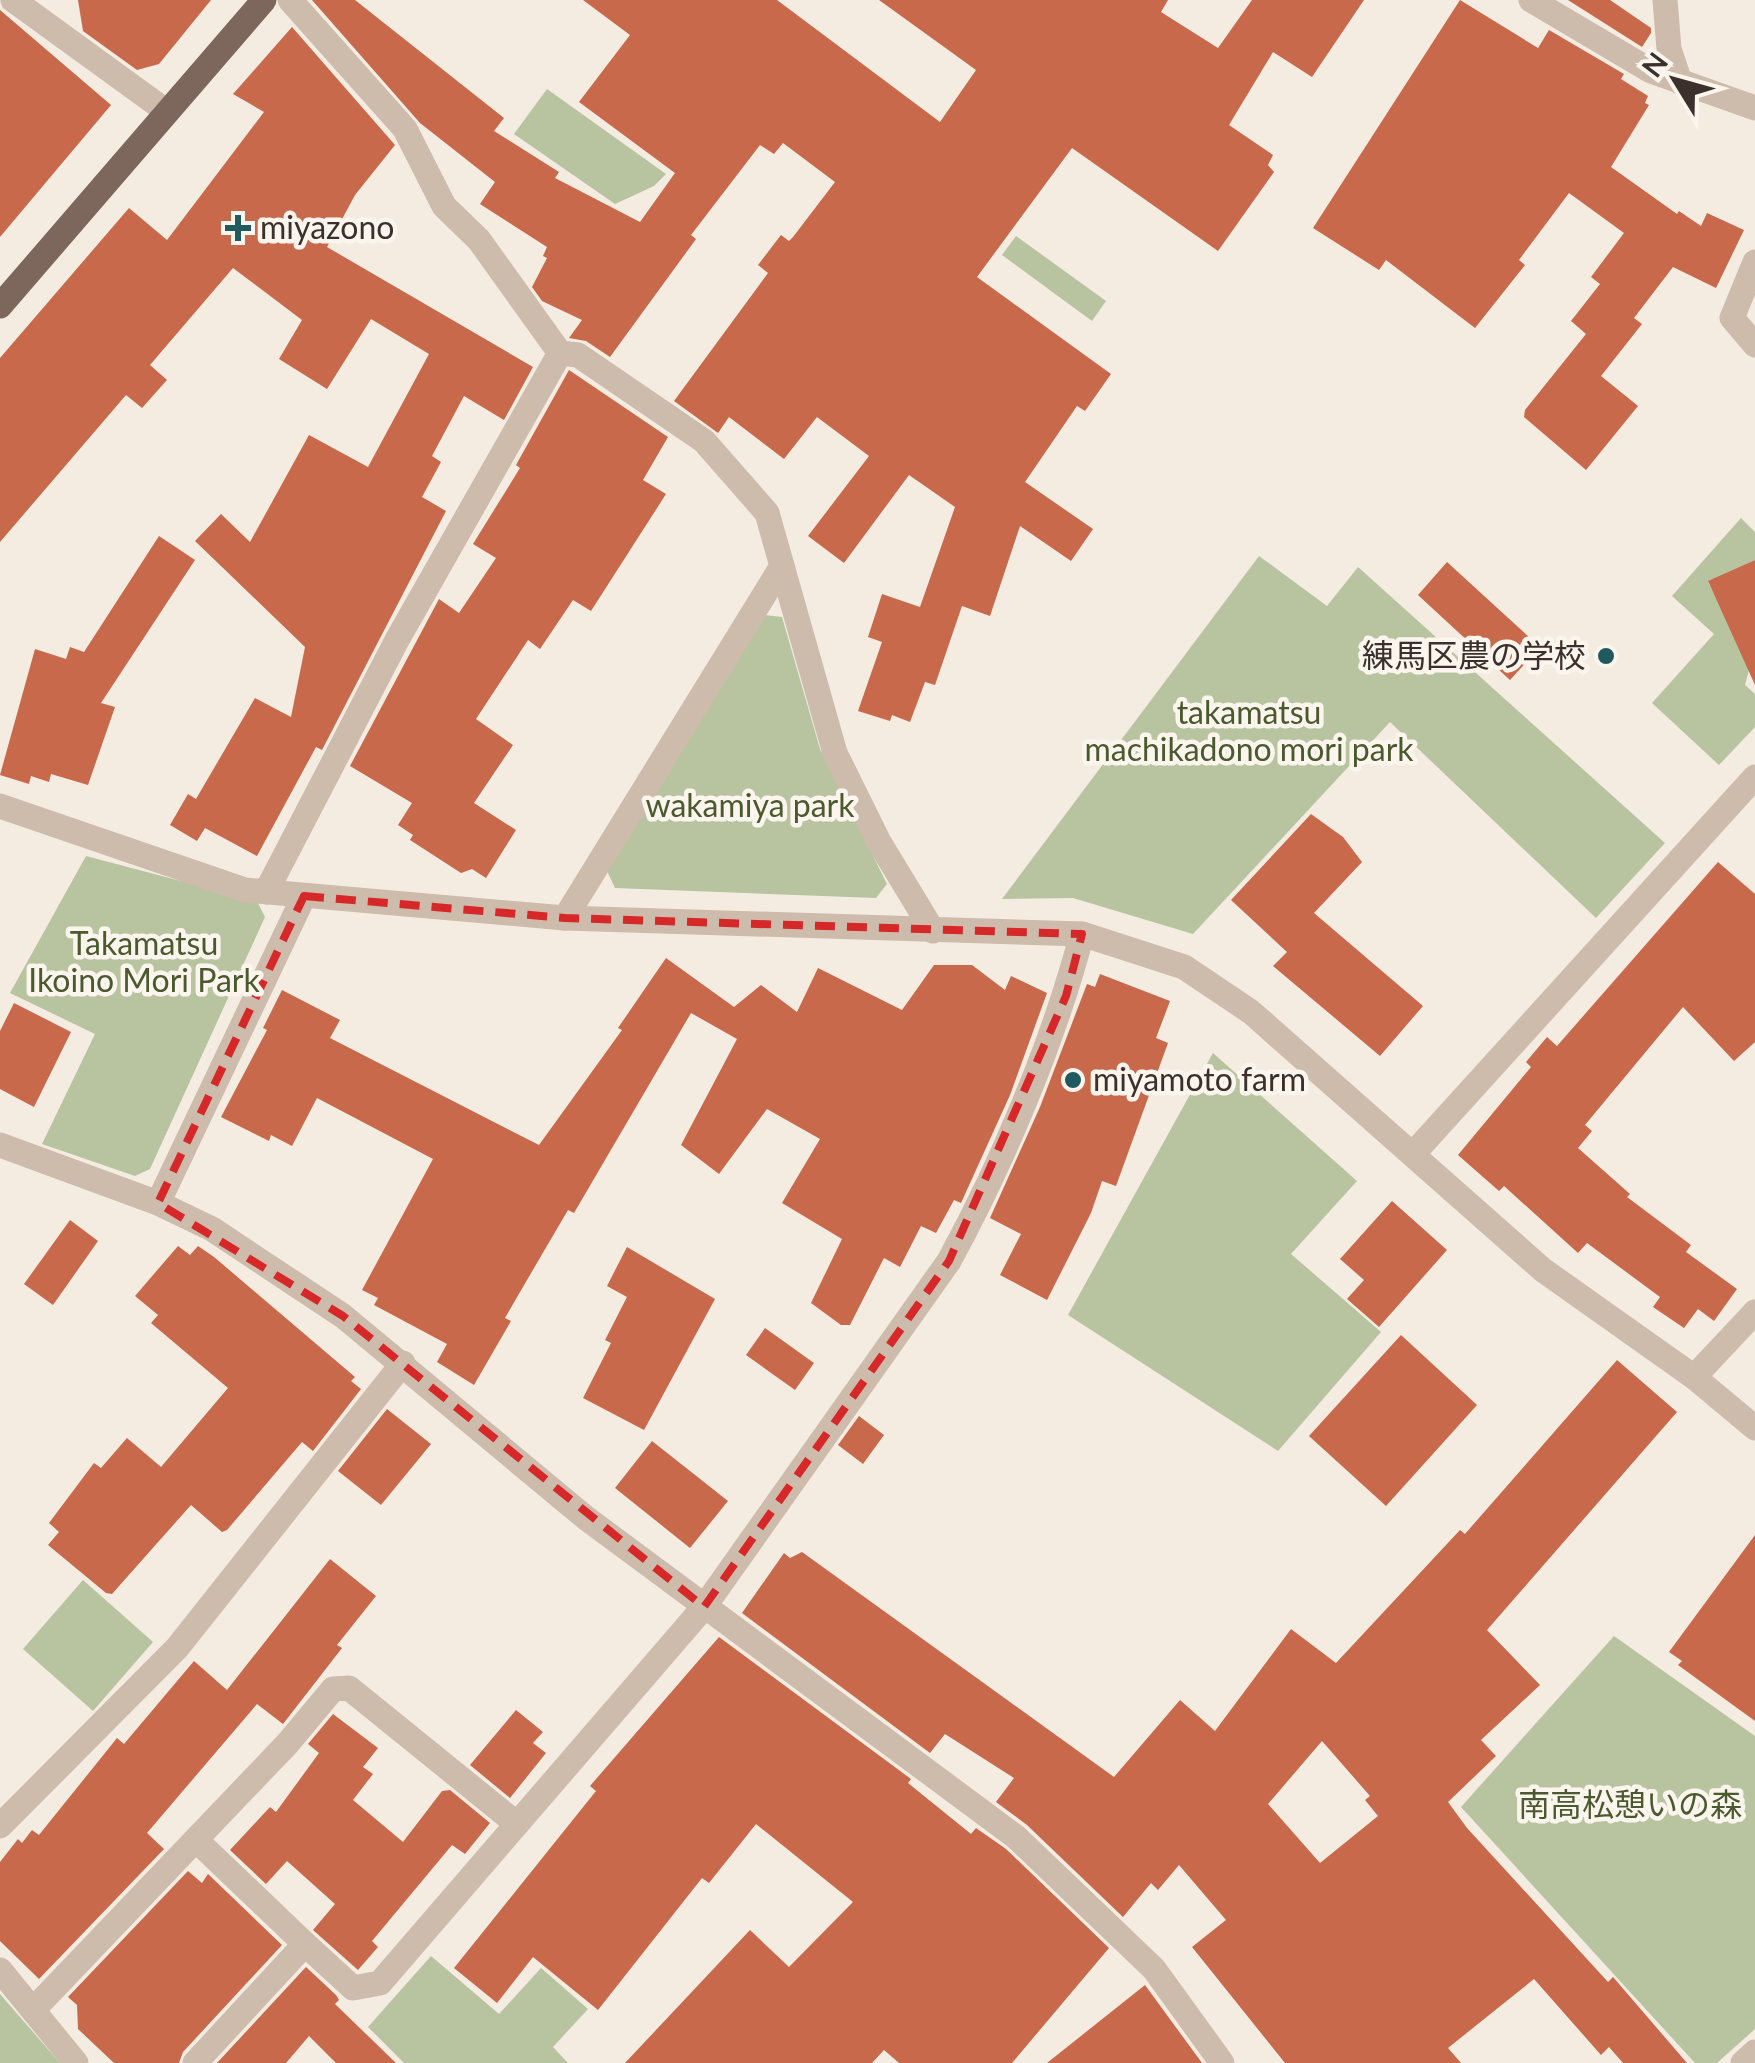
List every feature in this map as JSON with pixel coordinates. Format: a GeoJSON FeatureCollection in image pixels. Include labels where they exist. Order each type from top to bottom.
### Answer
{"type":"FeatureCollection","features":[{"type":"Feature","properties":{"kind":"main road"},"geometry":{"type":"LineString","coordinates":[[0,306],[264,0]]}},
{"type":"Feature","properties":{"kind":"street"},"geometry":{"type":"LineString","coordinates":[[13,0],[166,111]]}},
{"type":"Feature","properties":{"kind":"street"},"geometry":{"type":"LineString","coordinates":[[290,0],[405,130],[444,206],[479,240],[560,353],[578,355],[704,441],[766,513],[836,753],[879,842],[933,931]]}},
{"type":"Feature","properties":{"kind":"street"},"geometry":{"type":"LineString","coordinates":[[1531,0],[1650,71],[1755,108]]}},
{"type":"Feature","properties":{"kind":"street"},"geometry":{"type":"LineString","coordinates":[[1665,0],[1669,49],[1680,82]]}},
{"type":"Feature","properties":{"kind":"street"},"geometry":{"type":"LineString","coordinates":[[1755,262],[1732,318],[1755,345]]}},
{"type":"Feature","properties":{"kind":"street"},"geometry":{"type":"LineString","coordinates":[[266,892],[398,640],[560,353]]}},
{"type":"Feature","properties":{"kind":"street"},"geometry":{"type":"LineString","coordinates":[[565,918],[782,566]]}},
{"type":"Feature","properties":{"kind":"street"},"geometry":{"type":"LineString","coordinates":[[1413,1154],[1755,777]]}},
{"type":"Feature","properties":{"kind":"street"},"geometry":{"type":"LineString","coordinates":[[0,806],[244,890],[565,918],[933,931],[1011,928],[1082,934],[1184,967],[1252,1012],[1543,1270],[1694,1377],[1755,1428]]}},
{"type":"Feature","properties":{"kind":"street"},"geometry":{"type":"LineString","coordinates":[[158,1202],[304,896]]}},
{"type":"Feature","properties":{"kind":"street"},"geometry":{"type":"LineString","coordinates":[[196,1840],[354,1988],[380,1983],[704,1607],[949,1261],[978,1207],[1066,996],[1082,934]]}},
{"type":"Feature","properties":{"kind":"street"},"geometry":{"type":"LineString","coordinates":[[0,1145],[158,1202],[245,1251],[344,1316],[586,1518],[1016,1836],[1154,1969],[1222,2063]]}},
{"type":"Feature","properties":{"kind":"street"},"geometry":{"type":"LineString","coordinates":[[1694,1377],[1755,1312]]}},
{"type":"Feature","properties":{"kind":"street"},"geometry":{"type":"LineString","coordinates":[[0,1826],[177,1648],[403,1363]]}},
{"type":"Feature","properties":{"kind":"street"},"geometry":{"type":"LineString","coordinates":[[33,2010],[196,1840],[333,1688],[342,1686],[517,1824]]}},
{"type":"Feature","properties":{"kind":"street"},"geometry":{"type":"LineString","coordinates":[[195,2063],[305,1944]]}},
{"type":"Feature","properties":{"kind":"street"},"geometry":{"type":"LineString","coordinates":[[0,1970],[76,2063]]}},
{"type":"Feature","properties":{"kind":"street"},"geometry":{"type":"LineString","coordinates":[[1743,2063],[1755,2052]]}},
{"type":"Feature","properties":{"kind":"highlighted area"},"geometry":{"type":"Polygon","coordinates":[[[304,896],[565,918],[1082,934],[1066,996],[949,1261],[704,1607],[343,1316],[158,1203],[304,896]]]}},
{"type":"Feature","properties":{"kind":"green space"},"geometry":{"type":"Polygon","coordinates":[[[547,89],[666,174],[654,186],[615,204],[514,134],[547,89]]]}},
{"type":"Feature","properties":{"kind":"green space"},"geometry":{"type":"Polygon","coordinates":[[[1016,236],[1106,301],[1092,321],[1002,255],[1016,236]]]}},
{"type":"Feature","properties":{"kind":"green space"},"geometry":{"type":"Polygon","coordinates":[[[1741,518],[1755,532],[1755,560],[1708,582],[1750,666],[1745,685],[1755,694],[1755,727],[1719,765],[1652,703],[1714,634],[1672,596],[1741,518]]]}},
{"type":"Feature","properties":{"kind":"green space","name":"takamatsu machikadono mori park"},"geometry":{"type":"Polygon","coordinates":[[[1259,556],[1327,606],[1358,567],[1665,843],[1596,918],[1390,722],[1193,934],[1073,898],[1002,899],[1259,556]]]}},
{"type":"Feature","properties":{"kind":"green space","name":"wakamiya park"},"geometry":{"type":"Polygon","coordinates":[[[765,615],[782,617],[820,749],[887,884],[876,898],[615,888],[607,871],[765,615]]]}},
{"type":"Feature","properties":{"kind":"green space","name":"Takamatsu Ikoino Mori Park"},"geometry":{"type":"Polygon","coordinates":[[[86,856],[257,901],[265,917],[150,1169],[135,1176],[42,1144],[95,1034],[10,993],[86,856]]]}},
{"type":"Feature","properties":{"kind":"green space"},"geometry":{"type":"Polygon","coordinates":[[[1213,1053],[1357,1181],[1291,1254],[1381,1332],[1278,1451],[1068,1315],[1213,1053]]]}},
{"type":"Feature","properties":{"kind":"green space"},"geometry":{"type":"Polygon","coordinates":[[[83,1580],[153,1642],[93,1711],[23,1649],[83,1580]]]}},
{"type":"Feature","properties":{"kind":"green space","name":"南高松憩いの森"},"geometry":{"type":"Polygon","coordinates":[[[1614,1636],[1755,1736],[1755,2029],[1717,2063],[1695,2063],[1461,1807],[1614,1636]]]}},
{"type":"Feature","properties":{"kind":"green space"},"geometry":{"type":"Polygon","coordinates":[[[431,1956],[499,2014],[541,1968],[588,2009],[553,2047],[568,2063],[404,2063],[368,2027],[431,1956]]]}},
{"type":"Feature","properties":{"kind":"green space"},"geometry":{"type":"Polygon","coordinates":[[[0,1994],[60,2063],[0,2063],[0,1994]]]}},
{"type":"Feature","properties":{"kind":"building"},"geometry":{"type":"Polygon","coordinates":[[[78,0],[211,0],[159,64],[137,70],[83,31],[78,0]]]}},
{"type":"Feature","properties":{"kind":"building"},"geometry":{"type":"Polygon","coordinates":[[[312,0],[355,0],[504,118],[494,131],[559,172],[555,178],[640,222],[675,173],[579,102],[630,35],[583,0],[777,0],[940,122],[976,70],[879,0],[1168,0],[1161,12],[1218,48],[1252,0],[1364,0],[1312,77],[1273,52],[1229,125],[1273,155],[1268,165],[1274,172],[1218,251],[1072,148],[977,277],[1111,374],[1085,411],[1077,406],[1025,482],[1093,529],[1071,561],[1020,526],[990,616],[962,606],[935,685],[925,682],[910,722],[892,715],[890,721],[858,711],[882,642],[868,637],[882,594],[920,607],[955,507],[909,475],[844,563],[808,536],[869,456],[817,417],[784,459],[729,417],[718,433],[674,401],[768,273],[758,265],[781,235],[789,241],[793,237],[835,182],[783,143],[774,154],[760,145],[691,235],[696,239],[610,357],[586,341],[569,338],[582,320],[542,301],[532,287],[547,258],[543,256],[547,247],[480,204],[495,182],[420,123],[312,0]]]}},
{"type":"Feature","properties":{"kind":"building"},"geometry":{"type":"Polygon","coordinates":[[[1460,0],[1538,48],[1549,30],[1624,74],[1621,79],[1648,96],[1645,103],[1649,105],[1611,167],[1677,214],[1679,211],[1701,226],[1707,213],[1744,230],[1716,288],[1673,267],[1634,318],[1642,324],[1601,376],[1638,406],[1586,470],[1524,417],[1525,410],[1586,334],[1571,321],[1600,284],[1591,277],[1624,233],[1569,193],[1519,260],[1525,265],[1475,328],[1386,260],[1379,270],[1313,228],[1460,0]]]}},
{"type":"Feature","properties":{"kind":"building"},"geometry":{"type":"Polygon","coordinates":[[[1568,0],[1610,0],[1651,28],[1651,33],[1642,47],[1568,0]]]}},
{"type":"Feature","properties":{"kind":"building"},"geometry":{"type":"Polygon","coordinates":[[[0,10],[111,105],[0,237],[0,10]]]}},
{"type":"Feature","properties":{"kind":"building"},"geometry":{"type":"Polygon","coordinates":[[[292,27],[395,145],[355,195],[327,247],[533,367],[504,420],[464,396],[432,456],[441,462],[422,497],[446,511],[322,750],[316,747],[257,856],[205,828],[197,841],[170,825],[188,794],[196,799],[255,698],[291,717],[305,647],[195,541],[221,514],[250,542],[309,435],[368,467],[429,354],[371,319],[327,389],[279,359],[302,320],[233,268],[150,365],[167,380],[142,408],[126,395],[0,542],[0,358],[129,208],[167,240],[264,112],[233,94],[292,27]]]}},
{"type":"Feature","properties":{"kind":"building"},"geometry":{"type":"Polygon","coordinates":[[[569,370],[668,437],[643,480],[666,494],[591,611],[573,600],[540,649],[528,640],[476,719],[513,745],[474,803],[516,830],[486,878],[472,869],[461,873],[410,840],[413,835],[398,825],[412,803],[350,766],[439,599],[459,613],[496,558],[473,544],[520,468],[516,465],[569,370]]]}},
{"type":"Feature","properties":{"kind":"building"},"geometry":{"type":"Polygon","coordinates":[[[159,536],[195,560],[101,703],[115,707],[88,785],[51,774],[49,782],[31,776],[29,784],[0,775],[35,649],[66,659],[70,647],[84,652],[159,536]]]}},
{"type":"Feature","properties":{"kind":"building"},"geometry":{"type":"Polygon","coordinates":[[[1755,560],[1755,685],[1708,581],[1755,560]]]}},
{"type":"Feature","properties":{"kind":"building"},"geometry":{"type":"Polygon","coordinates":[[[1447,562],[1540,647],[1510,680],[1418,595],[1447,562]]]}},
{"type":"Feature","properties":{"kind":"building"},"geometry":{"type":"Polygon","coordinates":[[[1311,814],[1343,837],[1362,862],[1314,913],[1423,1006],[1380,1056],[1273,966],[1287,952],[1231,900],[1311,814]]]}},
{"type":"Feature","properties":{"kind":"building"},"geometry":{"type":"Polygon","coordinates":[[[1718,862],[1755,894],[1755,1042],[1734,1061],[1683,1007],[1585,1125],[1592,1131],[1578,1148],[1630,1194],[1627,1197],[1691,1245],[1686,1252],[1737,1289],[1714,1321],[1698,1309],[1684,1328],[1653,1307],[1660,1297],[1587,1243],[1578,1253],[1504,1186],[1499,1191],[1458,1155],[1531,1067],[1526,1062],[1547,1037],[1557,1046],[1718,862]]]}},
{"type":"Feature","properties":{"kind":"building"},"geometry":{"type":"Polygon","coordinates":[[[666,958],[734,1007],[761,985],[797,1012],[818,968],[902,1010],[934,965],[972,965],[1005,990],[1011,976],[1047,993],[1010,1095],[961,1203],[954,1200],[936,1233],[921,1226],[900,1267],[884,1258],[850,1325],[841,1325],[811,1303],[842,1239],[782,1203],[820,1139],[767,1109],[719,1174],[681,1145],[737,1039],[691,1013],[574,1213],[568,1210],[527,1280],[505,1318],[511,1321],[474,1385],[437,1362],[447,1344],[374,1305],[378,1298],[362,1290],[433,1159],[317,1098],[292,1146],[271,1135],[269,1141],[221,1117],[267,1030],[263,1028],[282,990],[340,1020],[330,1038],[539,1145],[622,1030],[618,1028],[666,958]]]}},
{"type":"Feature","properties":{"kind":"building"},"geometry":{"type":"Polygon","coordinates":[[[1100,974],[1170,1001],[1156,1038],[1168,1043],[1116,1186],[1102,1181],[1091,1213],[1047,1300],[1000,1275],[1021,1234],[990,1218],[1040,1107],[1087,984],[1095,987],[1100,974]]]}},
{"type":"Feature","properties":{"kind":"building"},"geometry":{"type":"Polygon","coordinates":[[[14,1003],[71,1032],[34,1107],[0,1089],[0,1031],[14,1003]]]}},
{"type":"Feature","properties":{"kind":"building"},"geometry":{"type":"Polygon","coordinates":[[[1392,1201],[1447,1250],[1379,1327],[1347,1299],[1364,1280],[1340,1259],[1392,1201]]]}},
{"type":"Feature","properties":{"kind":"building"},"geometry":{"type":"Polygon","coordinates":[[[70,1220],[98,1241],[53,1305],[24,1284],[70,1220]]]}},
{"type":"Feature","properties":{"kind":"building"},"geometry":{"type":"Polygon","coordinates":[[[178,1246],[190,1255],[198,1246],[214,1257],[355,1377],[351,1381],[361,1389],[313,1451],[302,1442],[227,1530],[222,1532],[191,1505],[112,1594],[106,1593],[48,1545],[59,1532],[49,1523],[94,1463],[101,1468],[127,1438],[161,1467],[228,1388],[151,1323],[158,1315],[135,1296],[178,1246]]]}},
{"type":"Feature","properties":{"kind":"building"},"geometry":{"type":"Polygon","coordinates":[[[627,1247],[715,1299],[644,1430],[583,1398],[611,1343],[605,1340],[627,1297],[607,1286],[627,1247]]]}},
{"type":"Feature","properties":{"kind":"building"},"geometry":{"type":"Polygon","coordinates":[[[765,1328],[814,1363],[795,1390],[746,1355],[765,1328]]]}},
{"type":"Feature","properties":{"kind":"building"},"geometry":{"type":"Polygon","coordinates":[[[1401,1335],[1477,1405],[1386,1506],[1309,1436],[1401,1335]]]}},
{"type":"Feature","properties":{"kind":"building"},"geometry":{"type":"Polygon","coordinates":[[[1617,1360],[1677,1412],[1487,1630],[1540,1685],[1481,1740],[1496,1756],[1448,1802],[1467,1828],[1608,1982],[1613,1977],[1687,2063],[1623,2063],[1609,2047],[1601,2055],[1534,1979],[1448,2048],[1461,2063],[1285,2063],[1192,1947],[1226,1920],[1179,1865],[1158,1890],[1151,1883],[1123,1917],[1027,1825],[996,1802],[1014,1778],[945,1734],[930,1753],[742,1613],[784,1553],[790,1558],[802,1552],[1114,1777],[1180,1700],[1215,1731],[1291,1629],[1336,1663],[1460,1530],[1465,1534],[1617,1360]],[[1322,1741],[1268,1804],[1320,1863],[1378,1816],[1365,1800],[1370,1796],[1322,1741]]]}},
{"type":"Feature","properties":{"kind":"building"},"geometry":{"type":"Polygon","coordinates":[[[387,1409],[431,1444],[381,1505],[338,1471],[387,1409]]]}},
{"type":"Feature","properties":{"kind":"building"},"geometry":{"type":"Polygon","coordinates":[[[859,1416],[884,1435],[863,1464],[838,1445],[859,1416]]]}},
{"type":"Feature","properties":{"kind":"building"},"geometry":{"type":"Polygon","coordinates":[[[652,1441],[728,1501],[690,1548],[615,1488],[652,1441]]]}},
{"type":"Feature","properties":{"kind":"building"},"geometry":{"type":"Polygon","coordinates":[[[1755,1535],[1755,1721],[1678,1665],[1682,1661],[1669,1652],[1755,1535]]]}},
{"type":"Feature","properties":{"kind":"building"},"geometry":{"type":"Polygon","coordinates":[[[330,1559],[376,1596],[337,1645],[342,1648],[283,1724],[257,1704],[147,1833],[164,1849],[39,1979],[0,1941],[0,1862],[18,1839],[22,1843],[32,1830],[39,1835],[117,1738],[124,1744],[194,1661],[227,1690],[330,1559]]]}},
{"type":"Feature","properties":{"kind":"building"},"geometry":{"type":"Polygon","coordinates":[[[719,1637],[911,1779],[908,1783],[971,1834],[976,1828],[1006,1849],[1109,1948],[1012,2063],[899,2063],[884,2050],[872,2063],[625,2063],[750,1930],[789,1967],[853,1902],[756,1824],[709,1883],[702,1878],[598,2010],[533,1957],[497,2003],[454,1968],[596,1791],[590,1786],[719,1637]]]}},
{"type":"Feature","properties":{"kind":"building"},"geometry":{"type":"Polygon","coordinates":[[[516,1710],[543,1732],[533,1743],[546,1753],[510,1798],[470,1765],[516,1710]]]}},
{"type":"Feature","properties":{"kind":"building"},"geometry":{"type":"Polygon","coordinates":[[[333,1714],[378,1748],[363,1767],[373,1774],[353,1800],[403,1842],[442,1791],[450,1790],[490,1823],[465,1854],[452,1845],[372,1941],[378,1947],[358,1970],[313,1930],[335,1904],[287,1861],[266,1884],[230,1850],[270,1807],[276,1812],[319,1753],[308,1744],[333,1714]]]}},
{"type":"Feature","properties":{"kind":"building"},"geometry":{"type":"Polygon","coordinates":[[[188,1871],[202,1883],[208,1874],[282,1945],[183,2052],[179,2063],[114,2063],[78,2029],[77,2005],[68,1997],[188,1871]]]}},
{"type":"Feature","properties":{"kind":"building"},"geometry":{"type":"Polygon","coordinates":[[[306,1967],[336,1995],[339,2000],[335,2004],[396,2063],[336,2063],[309,2036],[286,2063],[217,2063],[306,1967]]]}},
{"type":"Feature","properties":{"kind":"building"},"geometry":{"type":"Polygon","coordinates":[[[1145,1985],[1202,2063],[1047,2063],[1145,1985]]]}},
{"type":"Feature","properties":{"kind":"place","name":"miyazono"},"geometry":{"type":"Point","coordinates":[238,228]}},
{"type":"Feature","properties":{"kind":"place","name":"練馬区農の学校"},"geometry":{"type":"Point","coordinates":[1606,656]}},
{"type":"Feature","properties":{"kind":"place","name":"miyamoto farm"},"geometry":{"type":"Point","coordinates":[1073,1080]}}]}
